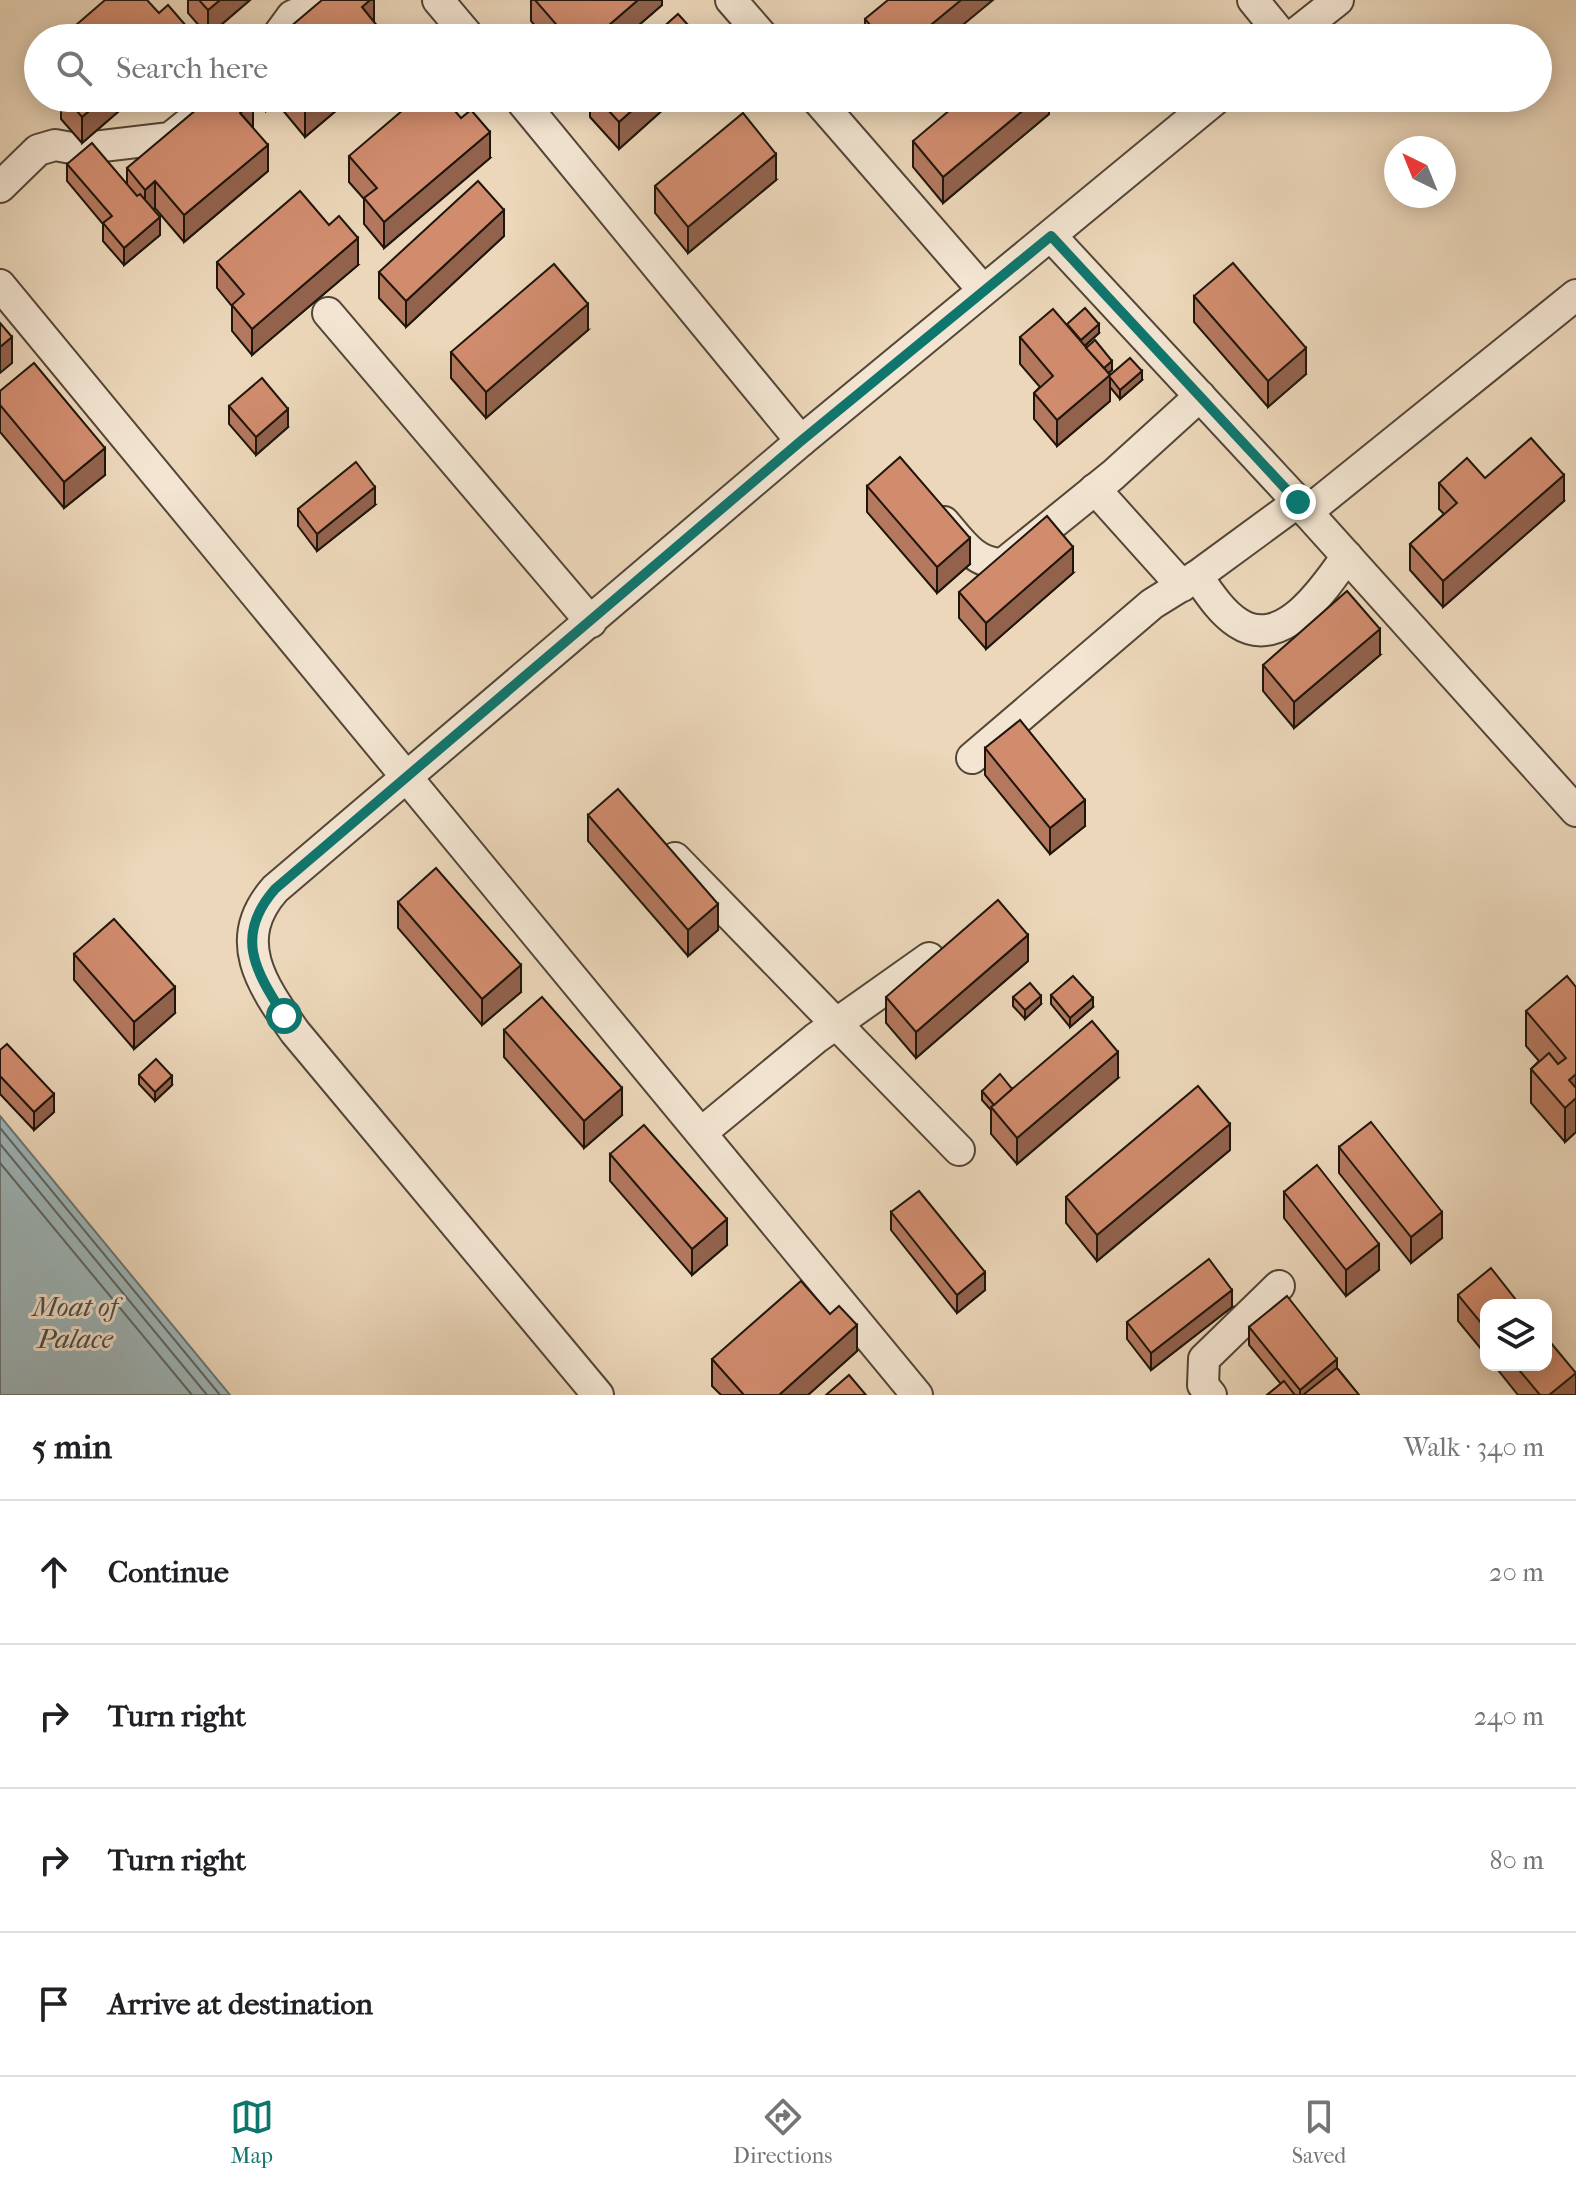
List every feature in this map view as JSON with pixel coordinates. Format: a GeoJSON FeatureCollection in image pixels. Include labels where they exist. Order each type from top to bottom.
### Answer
{"type":"FeatureCollection","features":[{"type":"Feature","properties":{"kind":"street"},"geometry":{"type":"LineString","coordinates":[[286,24],[292,16],[328,0]]}},
{"type":"Feature","properties":{"kind":"street"},"geometry":{"type":"LineString","coordinates":[[438,0],[458,24]]}},
{"type":"Feature","properties":{"kind":"street"},"geometry":{"type":"LineString","coordinates":[[731,0],[752,24]]}},
{"type":"Feature","properties":{"kind":"street"},"geometry":{"type":"LineString","coordinates":[[1253,0],[1273,24]]}},
{"type":"Feature","properties":{"kind":"street"},"geometry":{"type":"LineString","coordinates":[[1308,24],[1338,0]]}},
{"type":"Feature","properties":{"kind":"street"},"geometry":{"type":"LineString","coordinates":[[0,187],[38,150],[55,145],[77,149],[170,138],[202,112]]}},
{"type":"Feature","properties":{"kind":"street"},"geometry":{"type":"LineString","coordinates":[[531,112],[801,441]]}},
{"type":"Feature","properties":{"kind":"street"},"geometry":{"type":"LineString","coordinates":[[828,112],[983,290]]}},
{"type":"Feature","properties":{"kind":"street"},"geometry":{"type":"LineString","coordinates":[[598,1395],[295,1032],[274,1000],[250,949],[257,915],[275,889],[408,779],[801,441],[1200,112]]}},
{"type":"Feature","properties":{"kind":"street"},"geometry":{"type":"LineString","coordinates":[[1051,236],[1347,556],[1565,778],[1576,811]]}},
{"type":"Feature","properties":{"kind":"street"},"geometry":{"type":"LineString","coordinates":[[0,285],[917,1395]]}},
{"type":"Feature","properties":{"kind":"street"},"geometry":{"type":"LineString","coordinates":[[972,758],[1152,604],[1302,507],[1576,295]]}},
{"type":"Feature","properties":{"kind":"street"},"geometry":{"type":"LineString","coordinates":[[328,313],[591,622]]}},
{"type":"Feature","properties":{"kind":"street"},"geometry":{"type":"LineString","coordinates":[[922,494],[977,558],[988,564],[1003,564],[1095,489],[1200,396]]}},
{"type":"Feature","properties":{"kind":"street"},"geometry":{"type":"LineString","coordinates":[[1095,489],[1238,624],[1260,632],[1278,627],[1314,601],[1347,556]]}},
{"type":"Feature","properties":{"kind":"street"},"geometry":{"type":"LineString","coordinates":[[660,843],[959,1150]]}},
{"type":"Feature","properties":{"kind":"street"},"geometry":{"type":"LineString","coordinates":[[701,1133],[836,1024],[929,958]]}},
{"type":"Feature","properties":{"kind":"street"},"geometry":{"type":"LineString","coordinates":[[1211,1395],[1203,1385],[1204,1359],[1279,1286]]}},
{"type":"Feature","properties":{"kind":"water","name":"Moat of Palace"},"geometry":{"type":"Polygon","coordinates":[[[0,1116],[230,1395],[0,1395],[0,1116]]]}},
{"type":"Feature","properties":{"kind":"building"},"geometry":{"type":"Polygon","coordinates":[[[105,0],[147,0],[159,13],[168,5],[184,24],[77,24],[105,0]]]}},
{"type":"Feature","properties":{"kind":"building"},"geometry":{"type":"Polygon","coordinates":[[[199,0],[220,0],[208,10],[199,0]]]}},
{"type":"Feature","properties":{"kind":"building"},"geometry":{"type":"Polygon","coordinates":[[[322,0],[370,0],[362,7],[376,24],[294,24],[322,0]]]}},
{"type":"Feature","properties":{"kind":"building"},"geometry":{"type":"Polygon","coordinates":[[[535,0],[638,0],[610,24],[556,24],[535,0]]]}},
{"type":"Feature","properties":{"kind":"building"},"geometry":{"type":"Polygon","coordinates":[[[888,0],[961,0],[932,24],[869,24],[865,19],[888,0]]]}},
{"type":"Feature","properties":{"kind":"building"},"geometry":{"type":"Polygon","coordinates":[[[678,14],[687,24],[667,24],[678,14]]]}},
{"type":"Feature","properties":{"kind":"building"},"geometry":{"type":"Polygon","coordinates":[[[193,112],[241,112],[268,145],[184,215],[155,181],[145,190],[127,168],[193,112]]]}},
{"type":"Feature","properties":{"kind":"building"},"geometry":{"type":"Polygon","coordinates":[[[401,112],[456,112],[461,118],[473,112],[490,132],[384,222],[364,198],[377,188],[349,156],[401,112]]]}},
{"type":"Feature","properties":{"kind":"building"},"geometry":{"type":"Polygon","coordinates":[[[610,112],[630,112],[619,122],[610,112]]]}},
{"type":"Feature","properties":{"kind":"building"},"geometry":{"type":"Polygon","coordinates":[[[947,112],[1021,112],[943,177],[913,141],[947,112]]]}},
{"type":"Feature","properties":{"kind":"building"},"geometry":{"type":"Polygon","coordinates":[[[743,113],[776,154],[688,227],[655,186],[743,113]]]}},
{"type":"Feature","properties":{"kind":"building"},"geometry":{"type":"Polygon","coordinates":[[[92,143],[137,196],[140,194],[160,217],[124,248],[103,223],[112,216],[67,164],[92,143]]]}},
{"type":"Feature","properties":{"kind":"building"},"geometry":{"type":"Polygon","coordinates":[[[478,181],[504,210],[406,301],[379,272],[478,181]]]}},
{"type":"Feature","properties":{"kind":"building"},"geometry":{"type":"Polygon","coordinates":[[[300,191],[329,225],[339,216],[358,238],[252,329],[232,305],[244,294],[217,262],[300,191]]]}},
{"type":"Feature","properties":{"kind":"building"},"geometry":{"type":"Polygon","coordinates":[[[1233,263],[1306,348],[1268,381],[1194,296],[1233,263]]]}},
{"type":"Feature","properties":{"kind":"building"},"geometry":{"type":"Polygon","coordinates":[[[554,264],[588,304],[486,392],[451,352],[554,264]]]}},
{"type":"Feature","properties":{"kind":"building"},"geometry":{"type":"Polygon","coordinates":[[[1085,308],[1099,324],[1081,340],[1067,324],[1085,308]]]}},
{"type":"Feature","properties":{"kind":"building"},"geometry":{"type":"Polygon","coordinates":[[[1053,309],[1110,375],[1057,420],[1034,393],[1053,376],[1020,337],[1053,309]]]}},
{"type":"Feature","properties":{"kind":"building"},"geometry":{"type":"Polygon","coordinates":[[[0,323],[12,337],[0,347],[0,323]]]}},
{"type":"Feature","properties":{"kind":"building"},"geometry":{"type":"Polygon","coordinates":[[[1095,340],[1112,361],[1104,368],[1086,348],[1095,340]]]}},
{"type":"Feature","properties":{"kind":"building"},"geometry":{"type":"Polygon","coordinates":[[[1130,358],[1142,371],[1120,390],[1109,376],[1130,358]]]}},
{"type":"Feature","properties":{"kind":"building"},"geometry":{"type":"Polygon","coordinates":[[[34,363],[105,448],[64,482],[0,405],[0,391],[34,363]]]}},
{"type":"Feature","properties":{"kind":"building"},"geometry":{"type":"Polygon","coordinates":[[[262,378],[288,409],[256,437],[229,406],[262,378]]]}},
{"type":"Feature","properties":{"kind":"building"},"geometry":{"type":"Polygon","coordinates":[[[1531,438],[1564,475],[1443,581],[1410,544],[1457,503],[1439,483],[1467,458],[1485,478],[1531,438]]]}},
{"type":"Feature","properties":{"kind":"building"},"geometry":{"type":"Polygon","coordinates":[[[900,457],[970,538],[937,567],[867,486],[900,457]]]}},
{"type":"Feature","properties":{"kind":"building"},"geometry":{"type":"Polygon","coordinates":[[[356,462],[375,487],[317,534],[298,509],[356,462]]]}},
{"type":"Feature","properties":{"kind":"building"},"geometry":{"type":"Polygon","coordinates":[[[1047,516],[1073,547],[986,623],[959,592],[1047,516]]]}},
{"type":"Feature","properties":{"kind":"building"},"geometry":{"type":"Polygon","coordinates":[[[1347,591],[1380,629],[1294,702],[1263,665],[1347,591]]]}},
{"type":"Feature","properties":{"kind":"building"},"geometry":{"type":"Polygon","coordinates":[[[1020,720],[1085,800],[1050,828],[985,748],[1020,720]]]}},
{"type":"Feature","properties":{"kind":"building"},"geometry":{"type":"Polygon","coordinates":[[[618,789],[718,904],[688,930],[588,815],[618,789]]]}},
{"type":"Feature","properties":{"kind":"building"},"geometry":{"type":"Polygon","coordinates":[[[436,868],[521,965],[482,999],[398,902],[436,868]]]}},
{"type":"Feature","properties":{"kind":"building"},"geometry":{"type":"Polygon","coordinates":[[[998,900],[1028,935],[916,1032],[886,997],[998,900]]]}},
{"type":"Feature","properties":{"kind":"building"},"geometry":{"type":"Polygon","coordinates":[[[114,919],[175,987],[134,1022],[74,954],[114,919]]]}},
{"type":"Feature","properties":{"kind":"building"},"geometry":{"type":"Polygon","coordinates":[[[1073,976],[1093,998],[1070,1018],[1051,995],[1073,976]]]}},
{"type":"Feature","properties":{"kind":"building"},"geometry":{"type":"Polygon","coordinates":[[[1567,976],[1576,987],[1576,1074],[1569,1080],[1576,1088],[1576,1098],[1565,1108],[1531,1069],[1549,1053],[1558,1064],[1566,1058],[1526,1011],[1567,976]]]}},
{"type":"Feature","properties":{"kind":"building"},"geometry":{"type":"Polygon","coordinates":[[[1030,983],[1041,996],[1025,1010],[1013,997],[1030,983]]]}},
{"type":"Feature","properties":{"kind":"building"},"geometry":{"type":"Polygon","coordinates":[[[542,997],[622,1088],[584,1121],[504,1030],[542,997]]]}},
{"type":"Feature","properties":{"kind":"building"},"geometry":{"type":"Polygon","coordinates":[[[1092,1021],[1118,1052],[1017,1138],[991,1107],[1092,1021]]]}},
{"type":"Feature","properties":{"kind":"building"},"geometry":{"type":"Polygon","coordinates":[[[7,1044],[54,1094],[34,1112],[0,1076],[0,1050],[7,1044]]]}},
{"type":"Feature","properties":{"kind":"building"},"geometry":{"type":"Polygon","coordinates":[[[156,1059],[172,1076],[155,1092],[139,1075],[156,1059]]]}},
{"type":"Feature","properties":{"kind":"building"},"geometry":{"type":"Polygon","coordinates":[[[1000,1074],[1012,1089],[994,1105],[982,1091],[1000,1074]]]}},
{"type":"Feature","properties":{"kind":"building"},"geometry":{"type":"Polygon","coordinates":[[[1198,1086],[1230,1124],[1097,1235],[1066,1197],[1198,1086]]]}},
{"type":"Feature","properties":{"kind":"building"},"geometry":{"type":"Polygon","coordinates":[[[1371,1122],[1442,1212],[1411,1237],[1339,1147],[1371,1122]]]}},
{"type":"Feature","properties":{"kind":"building"},"geometry":{"type":"Polygon","coordinates":[[[644,1125],[727,1219],[692,1249],[610,1154],[644,1125]]]}},
{"type":"Feature","properties":{"kind":"building"},"geometry":{"type":"Polygon","coordinates":[[[1317,1165],[1379,1244],[1346,1270],[1284,1192],[1317,1165]]]}},
{"type":"Feature","properties":{"kind":"building"},"geometry":{"type":"Polygon","coordinates":[[[919,1191],[985,1272],[957,1295],[891,1212],[919,1191]]]}},
{"type":"Feature","properties":{"kind":"building"},"geometry":{"type":"Polygon","coordinates":[[[1209,1259],[1232,1290],[1151,1353],[1127,1322],[1209,1259]]]}},
{"type":"Feature","properties":{"kind":"building"},"geometry":{"type":"Polygon","coordinates":[[[1491,1268],[1515,1299],[1480,1299],[1480,1322],[1458,1295],[1491,1268]]]}},
{"type":"Feature","properties":{"kind":"building"},"geometry":{"type":"Polygon","coordinates":[[[801,1281],[830,1314],[839,1306],[857,1325],[779,1395],[744,1395],[712,1359],[801,1281]]]}},
{"type":"Feature","properties":{"kind":"building"},"geometry":{"type":"Polygon","coordinates":[[[1287,1296],[1337,1359],[1300,1390],[1249,1327],[1287,1296]]]}},
{"type":"Feature","properties":{"kind":"building"},"geometry":{"type":"Polygon","coordinates":[[[1552,1344],[1576,1373],[1549,1395],[1540,1395],[1520,1371],[1552,1371],[1552,1344]]]}},
{"type":"Feature","properties":{"kind":"building"},"geometry":{"type":"Polygon","coordinates":[[[1337,1368],[1359,1395],[1303,1395],[1337,1368]]]}},
{"type":"Feature","properties":{"kind":"building"},"geometry":{"type":"Polygon","coordinates":[[[849,1375],[866,1395],[826,1395],[849,1375]]]}},
{"type":"Feature","properties":{"kind":"building"},"geometry":{"type":"Polygon","coordinates":[[[1284,1381],[1293,1395],[1267,1395],[1284,1381]]]}},
{"type":"Feature","properties":{"kind":"route"},"geometry":{"type":"LineString","coordinates":[[284,1016],[250,949],[257,915],[275,889],[408,779],[801,441],[1051,236],[1298,502]]}}]}
